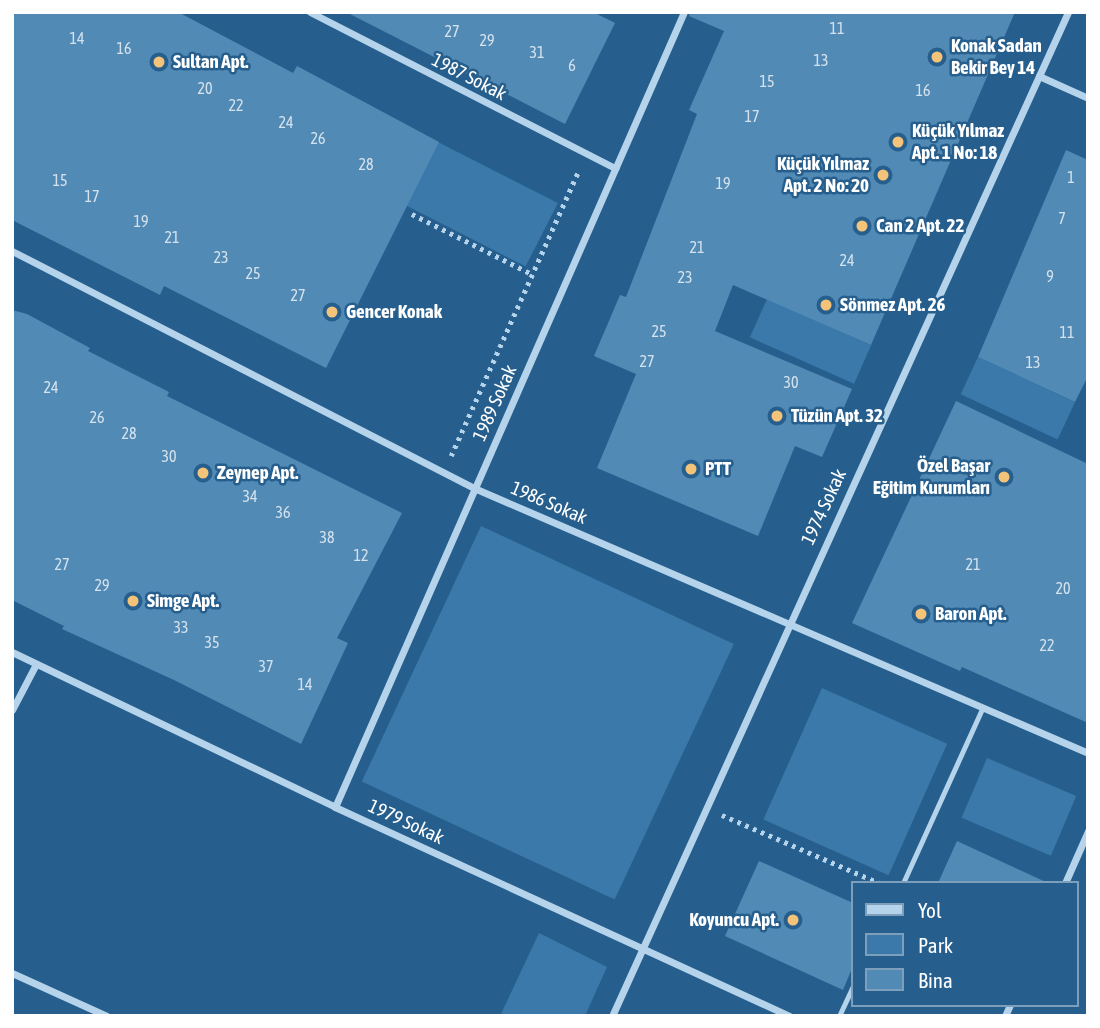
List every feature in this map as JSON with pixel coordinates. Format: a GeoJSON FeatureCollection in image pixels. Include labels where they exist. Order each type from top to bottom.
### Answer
{"type":"FeatureCollection","features":[{"type":"Feature","properties":{"kind":"street","name":"1987 Sokak"},"geometry":{"type":"LineString","coordinates":[[310,12],[615,168]]}},
{"type":"Feature","properties":{"kind":"street","name":"1989 Sokak"},"geometry":{"type":"LineString","coordinates":[[335,807],[684,12]]}},
{"type":"Feature","properties":{"kind":"street","name":"1974 Sokak"},"geometry":{"type":"LineString","coordinates":[[612,1016],[708,809],[788,623],[1068,12]]}},
{"type":"Feature","properties":{"kind":"street"},"geometry":{"type":"LineString","coordinates":[[1039,76],[1088,98]]}},
{"type":"Feature","properties":{"kind":"street","name":"1986 Sokak"},"geometry":{"type":"LineString","coordinates":[[12,251],[474,488],[1088,753]]}},
{"type":"Feature","properties":{"kind":"street","name":"1979 Sokak"},"geometry":{"type":"LineString","coordinates":[[12,652],[335,807],[789,1016]]}},
{"type":"Feature","properties":{"kind":"street"},"geometry":{"type":"LineString","coordinates":[[12,710],[36,664]]}},
{"type":"Feature","properties":{"kind":"street"},"geometry":{"type":"LineString","coordinates":[[1066,881],[1088,831]]}},
{"type":"Feature","properties":{"kind":"street"},"geometry":{"type":"LineString","coordinates":[[12,973],[107,1016]]}},
{"type":"Feature","properties":{"kind":"lane"},"geometry":{"type":"LineString","coordinates":[[904,881],[983,707]]}},
{"type":"Feature","properties":{"kind":"lane"},"geometry":{"type":"LineString","coordinates":[[839,1016],[852,988]]}},
{"type":"Feature","properties":{"kind":"path"},"geometry":{"type":"LineString","coordinates":[[444,473],[586,155]]}},
{"type":"Feature","properties":{"kind":"path"},"geometry":{"type":"LineString","coordinates":[[412,214],[532,274]]}},
{"type":"Feature","properties":{"kind":"path"},"geometry":{"type":"LineString","coordinates":[[708,809],[874,881]]}},
{"type":"Feature","properties":{"kind":"green space"},"geometry":{"type":"Polygon","coordinates":[[[434,140],[558,203],[526,266],[402,203],[434,140]]]}},
{"type":"Feature","properties":{"kind":"green space"},"geometry":{"type":"Polygon","coordinates":[[[767,299],[871,345],[854,384],[750,337],[767,299]]]}},
{"type":"Feature","properties":{"kind":"green space"},"geometry":{"type":"Polygon","coordinates":[[[978,357],[1075,402],[1058,439],[961,394],[978,357]]]}},
{"type":"Feature","properties":{"kind":"green space"},"geometry":{"type":"Polygon","coordinates":[[[481,526],[734,644],[615,899],[362,782],[481,526]]]}},
{"type":"Feature","properties":{"kind":"green space"},"geometry":{"type":"Polygon","coordinates":[[[822,688],[947,744],[889,875],[763,820],[822,688]]]}},
{"type":"Feature","properties":{"kind":"green space"},"geometry":{"type":"Polygon","coordinates":[[[987,758],[1076,796],[1051,856],[962,818],[987,758]]]}},
{"type":"Feature","properties":{"kind":"green space"},"geometry":{"type":"Polygon","coordinates":[[[539,933],[607,967],[585,1016],[500,1016],[539,933]]]}},
{"type":"Feature","properties":{"kind":"building"},"geometry":{"type":"Polygon","coordinates":[[[12,12],[178,12],[293,73],[297,66],[439,142],[326,368],[164,286],[160,295],[12,220],[12,12]]]}},
{"type":"Feature","properties":{"kind":"building"},"geometry":{"type":"Polygon","coordinates":[[[346,12],[593,12],[615,23],[565,124],[346,12]]]}},
{"type":"Feature","properties":{"kind":"building"},"geometry":{"type":"Polygon","coordinates":[[[690,12],[1015,12],[871,345],[733,285],[715,331],[852,389],[822,457],[795,446],[758,536],[597,468],[636,374],[594,356],[620,295],[626,297],[697,114],[689,110],[724,31],[689,16],[690,12]]]}},
{"type":"Feature","properties":{"kind":"building"},"geometry":{"type":"Polygon","coordinates":[[[1066,150],[1088,160],[1088,376],[1075,402],[978,357],[1066,150]]]}},
{"type":"Feature","properties":{"kind":"building"},"geometry":{"type":"Polygon","coordinates":[[[12,310],[27,314],[90,348],[88,351],[169,392],[167,396],[402,513],[337,638],[348,643],[301,744],[174,680],[62,629],[64,626],[12,600],[12,310]]]}},
{"type":"Feature","properties":{"kind":"building"},"geometry":{"type":"Polygon","coordinates":[[[956,401],[1088,464],[1088,723],[962,667],[960,671],[852,623],[956,401]]]}},
{"type":"Feature","properties":{"kind":"building"},"geometry":{"type":"Polygon","coordinates":[[[957,841],[1044,881],[939,881],[957,841]]]}},
{"type":"Feature","properties":{"kind":"building","name":"Koyuncu Apt."},"geometry":{"type":"Polygon","coordinates":[[[759,861],[852,903],[852,968],[843,990],[725,936],[759,861]]]}},
{"type":"Feature","properties":{"kind":"place","name":"Konak Sadan Bekir Bey 14"},"geometry":{"type":"Point","coordinates":[937,57]}},
{"type":"Feature","properties":{"kind":"place","name":"Sultan Apt."},"geometry":{"type":"Point","coordinates":[159,62]}},
{"type":"Feature","properties":{"kind":"place","name":"Küçük Yılmaz Apt. 1 No: 18"},"geometry":{"type":"Point","coordinates":[898,142]}},
{"type":"Feature","properties":{"kind":"place","name":"Küçük Yılmaz Apt. 2 No: 20"},"geometry":{"type":"Point","coordinates":[883,175]}},
{"type":"Feature","properties":{"kind":"place","name":"Can 2 Apt. 22"},"geometry":{"type":"Point","coordinates":[862,226]}},
{"type":"Feature","properties":{"kind":"place","name":"Sönmez Apt. 26"},"geometry":{"type":"Point","coordinates":[826,305]}},
{"type":"Feature","properties":{"kind":"place","name":"Gencer Konak"},"geometry":{"type":"Point","coordinates":[332,312]}},
{"type":"Feature","properties":{"kind":"place","name":"Tüzün Apt. 32"},"geometry":{"type":"Point","coordinates":[777,416]}},
{"type":"Feature","properties":{"kind":"place","name":"PTT"},"geometry":{"type":"Point","coordinates":[691,469]}},
{"type":"Feature","properties":{"kind":"place","name":"Zeynep Apt."},"geometry":{"type":"Point","coordinates":[203,473]}},
{"type":"Feature","properties":{"kind":"place","name":"Özel Başar Eğitim Kurumları"},"geometry":{"type":"Point","coordinates":[1004,477]}},
{"type":"Feature","properties":{"kind":"place","name":"Simge Apt."},"geometry":{"type":"Point","coordinates":[133,601]}},
{"type":"Feature","properties":{"kind":"place","name":"Baron Apt."},"geometry":{"type":"Point","coordinates":[921,614]}},
{"type":"Feature","properties":{"kind":"place","name":"Koyuncu Apt."},"geometry":{"type":"Point","coordinates":[793,920]}}]}
